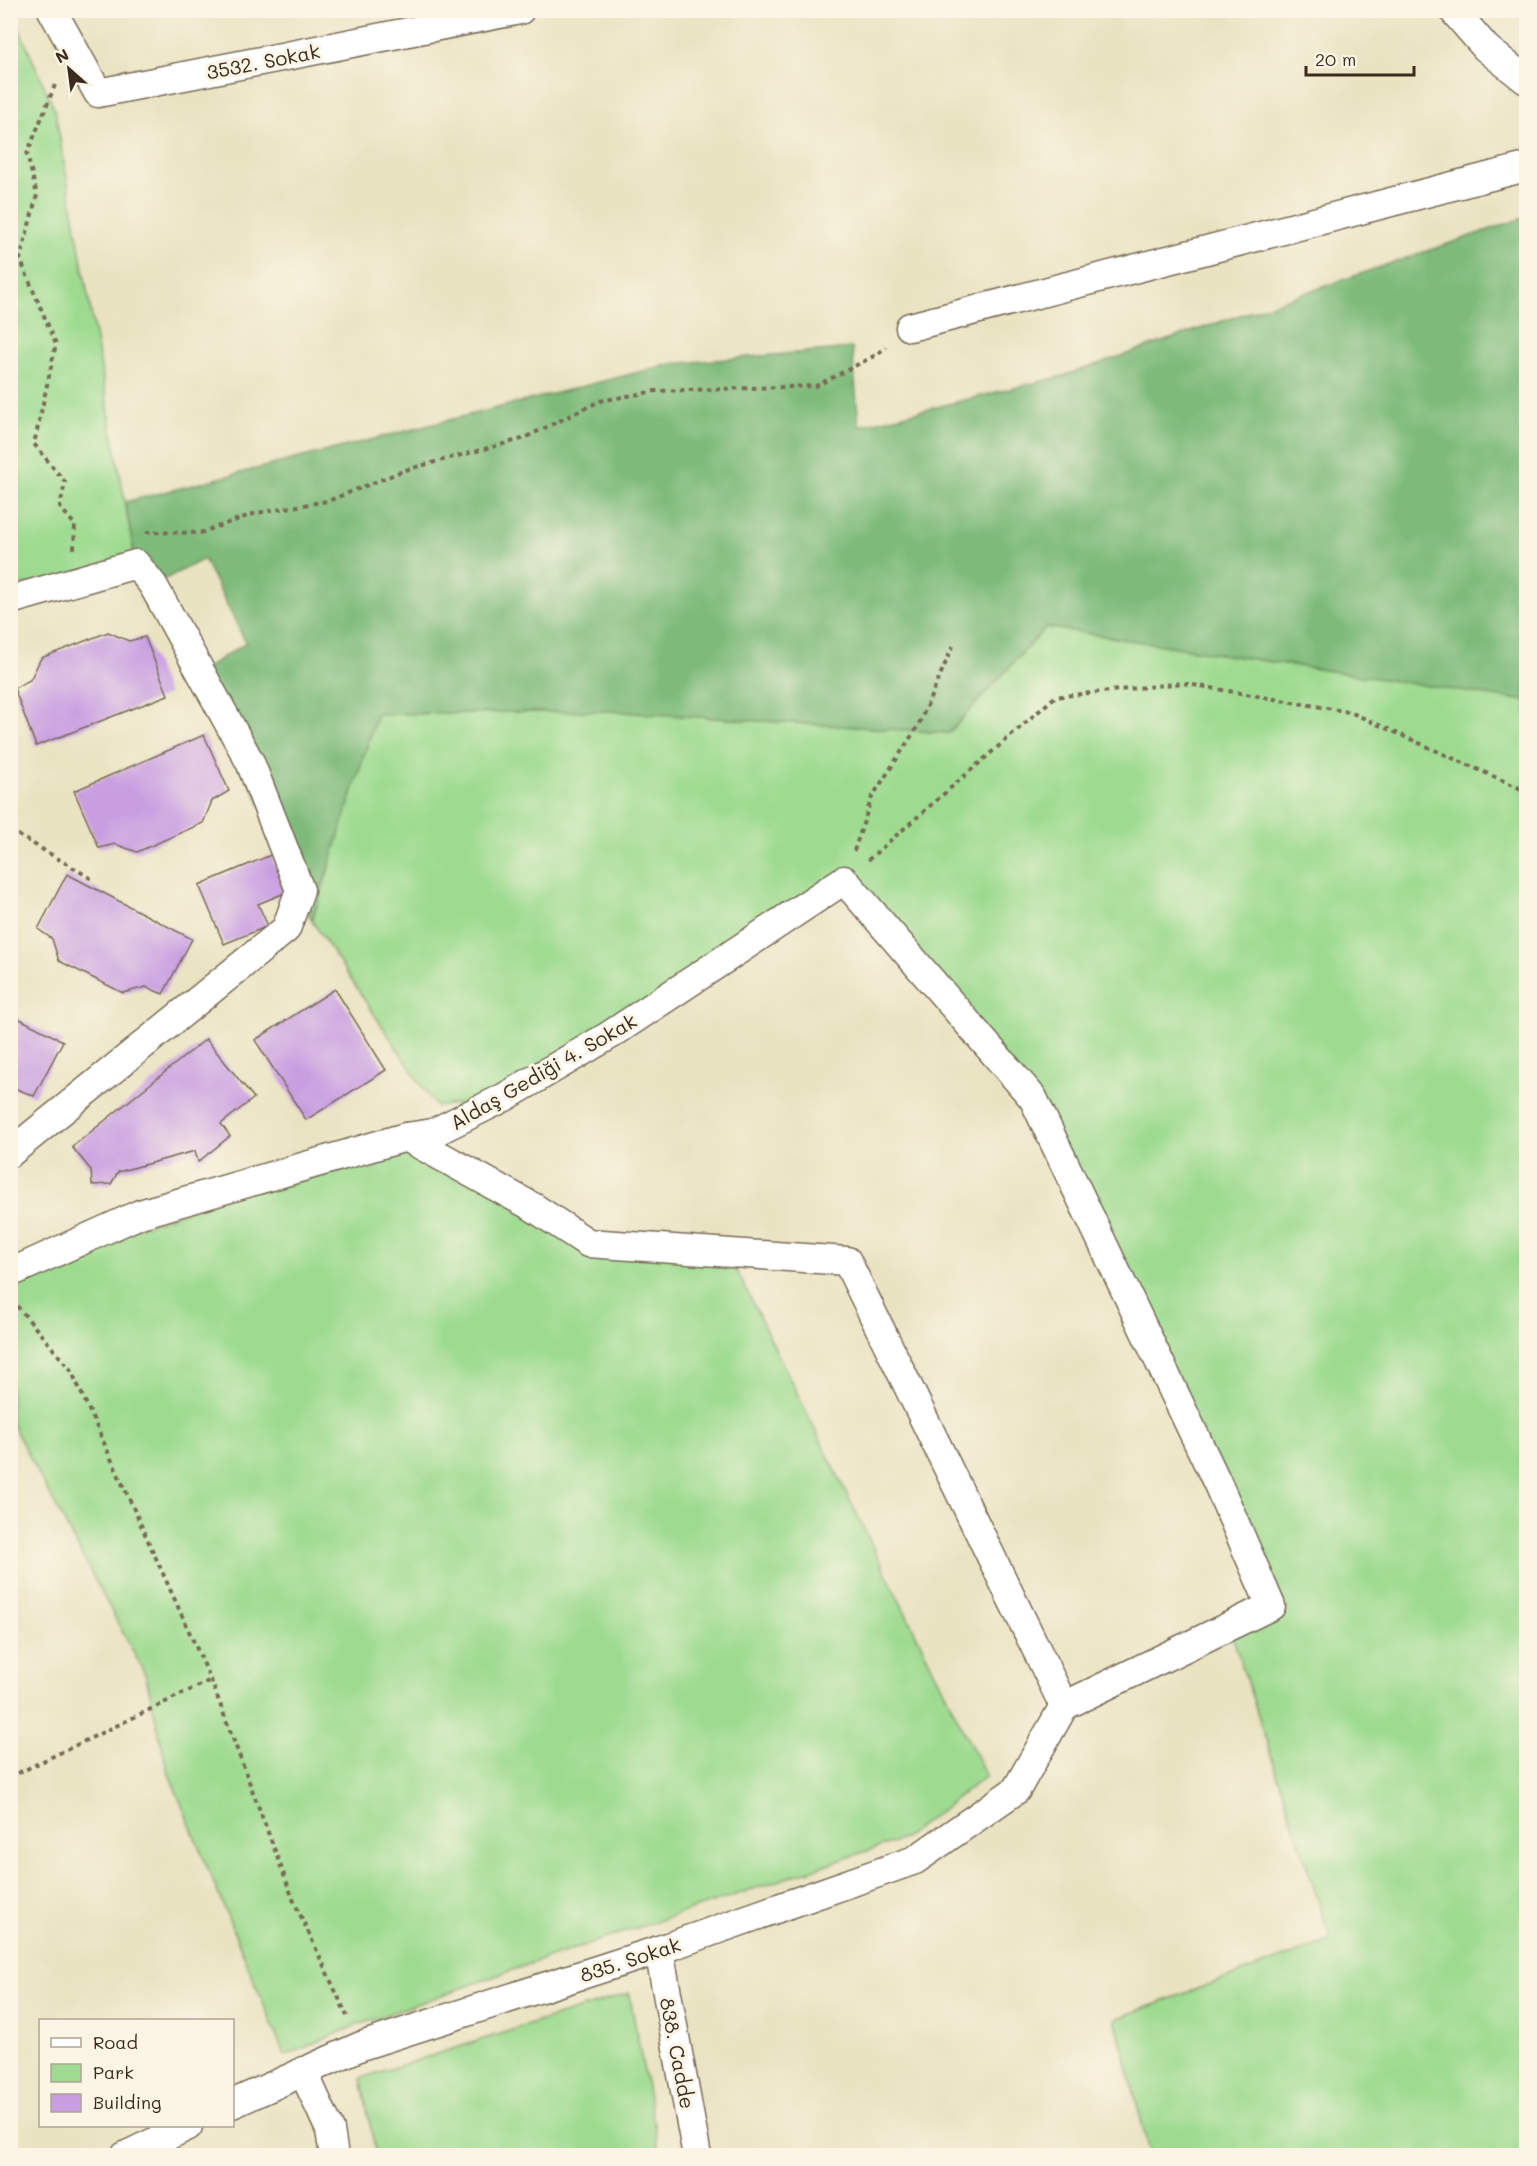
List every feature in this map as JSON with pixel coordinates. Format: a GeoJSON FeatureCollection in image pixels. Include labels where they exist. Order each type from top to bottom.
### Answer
{"type":"FeatureCollection","features":[{"type":"Feature","properties":{"kind":"street","name":"3532. Sokak"},"geometry":{"type":"LineString","coordinates":[[52,10],[98,93],[520,10]]}},
{"type":"Feature","properties":{"kind":"street"},"geometry":{"type":"LineString","coordinates":[[1453,10],[1486,48],[1527,80]]}},
{"type":"Feature","properties":{"kind":"street"},"geometry":{"type":"LineString","coordinates":[[910,327],[1527,167]]}},
{"type":"Feature","properties":{"kind":"street"},"geometry":{"type":"LineString","coordinates":[[10,600],[136,564],[153,585],[250,762],[300,890],[286,929],[10,1153]]}},
{"type":"Feature","properties":{"kind":"street"},"geometry":{"type":"LineString","coordinates":[[406,1137],[533,1208],[588,1243],[847,1261],[1064,1706],[1271,1606],[1217,1482],[1033,1098],[844,880]]}},
{"type":"Feature","properties":{"kind":"street","name":"Aldaş Gediği 4. Sokak"},"geometry":{"type":"LineString","coordinates":[[10,1273],[140,1214],[406,1137],[433,1133],[524,1086],[610,1035],[844,880]]}},
{"type":"Feature","properties":{"kind":"street","name":"835. Sokak"},"geometry":{"type":"LineString","coordinates":[[234,2103],[361,2046],[659,1950],[915,1860],[1016,1790],[1064,1706]]}},
{"type":"Feature","properties":{"kind":"street","name":"838. Cadde"},"geometry":{"type":"LineString","coordinates":[[659,1950],[697,2156]]}},
{"type":"Feature","properties":{"kind":"street"},"geometry":{"type":"LineString","coordinates":[[303,2071],[330,2130],[334,2156]]}},
{"type":"Feature","properties":{"kind":"street"},"geometry":{"type":"LineString","coordinates":[[125,2156],[186,2127]]}},
{"type":"Feature","properties":{"kind":"path"},"geometry":{"type":"LineString","coordinates":[[72,46],[27,154],[37,195],[20,259],[56,344],[34,444],[65,482],[60,507],[75,525],[74,544],[78,582]]}},
{"type":"Feature","properties":{"kind":"path"},"geometry":{"type":"LineString","coordinates":[[140,533],[200,533],[256,513],[328,501],[405,470],[522,439],[600,401],[656,391],[816,386],[876,355],[910,327]]}},
{"type":"Feature","properties":{"kind":"path"},"geometry":{"type":"LineString","coordinates":[[74,544],[85,542]]}},
{"type":"Feature","properties":{"kind":"path"},"geometry":{"type":"LineString","coordinates":[[844,880],[872,797],[918,726],[953,646]]}},
{"type":"Feature","properties":{"kind":"path"},"geometry":{"type":"LineString","coordinates":[[844,880],[1054,697],[1182,683],[1350,712],[1527,791]]}},
{"type":"Feature","properties":{"kind":"path"},"geometry":{"type":"LineString","coordinates":[[10,830],[92,879]]}},
{"type":"Feature","properties":{"kind":"path"},"geometry":{"type":"LineString","coordinates":[[10,1298],[71,1370],[211,1680],[293,1899],[361,2046]]}},
{"type":"Feature","properties":{"kind":"path"},"geometry":{"type":"LineString","coordinates":[[10,1777],[211,1680]]}},
{"type":"Feature","properties":{"kind":"green space"},"geometry":{"type":"Polygon","coordinates":[[[11,10],[55,111],[136,564],[11,587],[11,10]]]}},
{"type":"Feature","properties":{"kind":"green space"},"geometry":{"type":"Polygon","coordinates":[[[1526,217],[1526,701],[1046,627],[949,733],[609,711],[377,714],[312,921],[201,671],[246,643],[204,559],[153,585],[136,564],[125,502],[671,364],[852,348],[859,426],[1063,376],[1526,217]]]}},
{"type":"Feature","properties":{"kind":"green space"},"geometry":{"type":"Polygon","coordinates":[[[1046,627],[1526,701],[1526,2155],[1150,2155],[1115,2019],[1331,1940],[1229,1626],[1270,1606],[1033,1098],[845,881],[505,1097],[436,1107],[312,921],[377,714],[609,711],[949,733],[1046,627]]]}},
{"type":"Feature","properties":{"kind":"green space"},"geometry":{"type":"Polygon","coordinates":[[[406,1137],[588,1243],[728,1253],[986,1776],[903,1839],[535,1962],[352,2027],[285,2056],[167,1769],[146,1676],[11,1422],[11,1277],[25,1266],[406,1137]]]}},
{"type":"Feature","properties":{"kind":"green space"},"geometry":{"type":"Polygon","coordinates":[[[629,1993],[660,2155],[376,2155],[361,2078],[629,1993]]]}},
{"type":"Feature","properties":{"kind":"building"},"geometry":{"type":"Polygon","coordinates":[[[108,632],[129,641],[145,637],[168,695],[36,746],[14,688],[30,680],[41,658],[108,632]]]}},
{"type":"Feature","properties":{"kind":"building"},"geometry":{"type":"Polygon","coordinates":[[[204,735],[229,791],[212,801],[203,823],[137,852],[115,844],[99,848],[74,791],[204,735]]]}},
{"type":"Feature","properties":{"kind":"building"},"geometry":{"type":"Polygon","coordinates":[[[271,855],[287,892],[258,904],[268,926],[224,944],[199,885],[271,855]]]}},
{"type":"Feature","properties":{"kind":"building"},"geometry":{"type":"Polygon","coordinates":[[[67,874],[192,939],[163,994],[146,987],[123,993],[59,961],[52,939],[38,929],[67,874]]]}},
{"type":"Feature","properties":{"kind":"building"},"geometry":{"type":"Polygon","coordinates":[[[335,989],[386,1070],[306,1120],[255,1040],[335,989]]]}},
{"type":"Feature","properties":{"kind":"building"},"geometry":{"type":"Polygon","coordinates":[[[10,1014],[63,1041],[34,1096],[17,1089],[10,1091],[10,1014]]]}},
{"type":"Feature","properties":{"kind":"building"},"geometry":{"type":"Polygon","coordinates":[[[206,1039],[254,1098],[221,1124],[230,1136],[198,1162],[195,1151],[118,1172],[111,1184],[92,1185],[91,1170],[72,1147],[206,1039]]]}}]}
